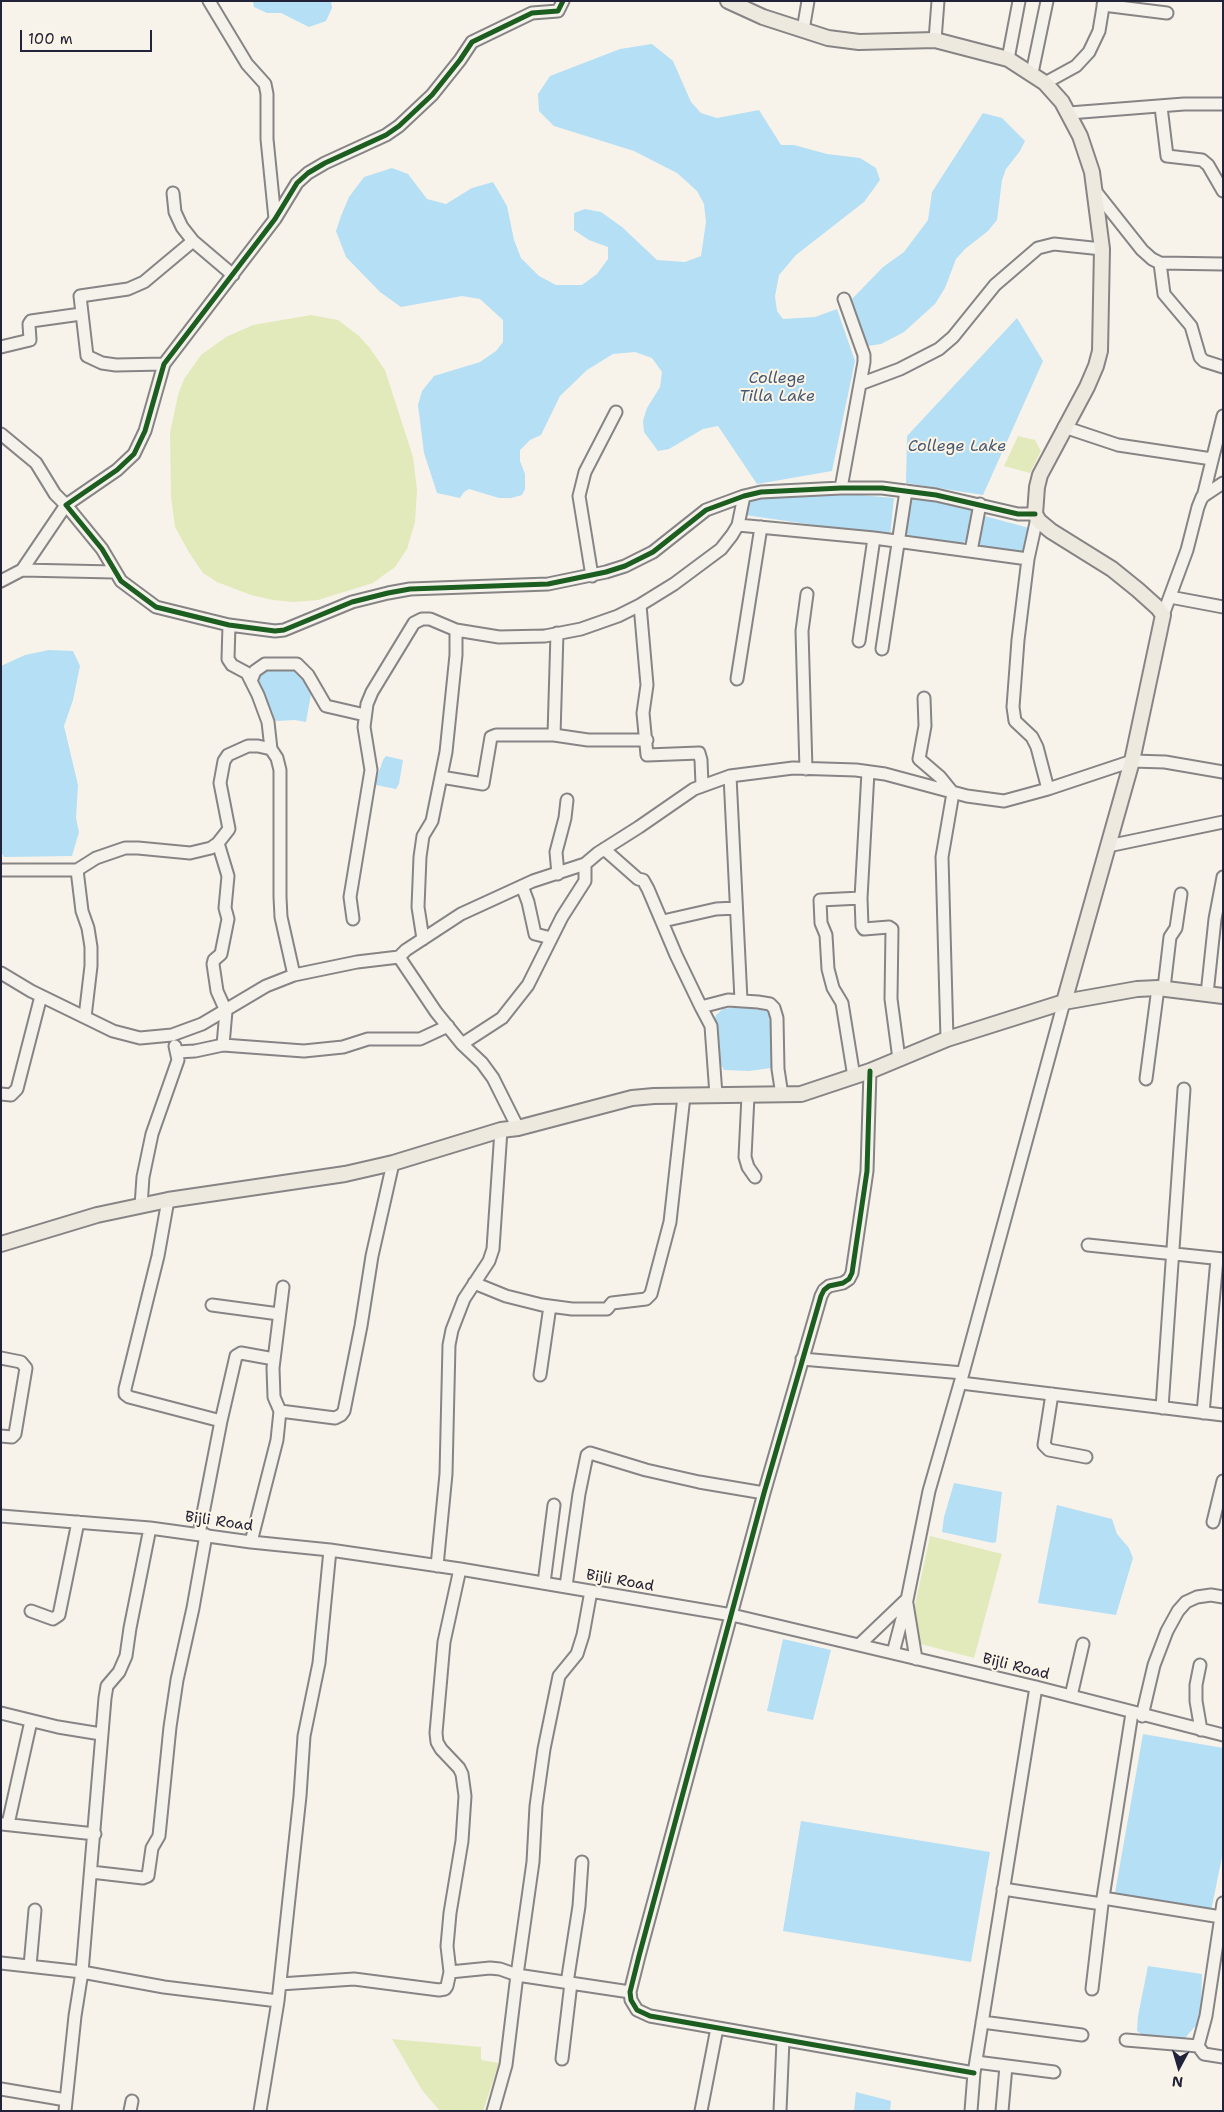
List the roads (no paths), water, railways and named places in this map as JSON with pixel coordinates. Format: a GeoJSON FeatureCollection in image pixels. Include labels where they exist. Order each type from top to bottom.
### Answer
{"type":"FeatureCollection","features":[{"type":"Feature","properties":{"kind":"main road"},"geometry":{"type":"LineString","coordinates":[[728,1],[763,17],[828,38],[859,42],[935,40],[1008,59],[1045,82],[1069,113],[1080,136],[1092,172],[1096,192],[1102,249],[1100,351],[1090,380],[1040,475],[1037,487],[1036,516],[1050,531],[1112,569],[1158,608],[1163,615],[1132,760],[1064,1002]]}},
{"type":"Feature","properties":{"kind":"main road"},"geometry":{"type":"LineString","coordinates":[[1,1244],[97,1215],[168,1200],[344,1174],[393,1163],[501,1130],[518,1128],[632,1098],[782,1095],[815,1090],[870,1071],[947,1039],[1064,1002],[1161,988],[1223,996]]}},
{"type":"Feature","properties":{"kind":"street"},"geometry":{"type":"LineString","coordinates":[[209,1],[247,64],[266,89],[269,108],[267,139],[275,219]]}},
{"type":"Feature","properties":{"kind":"street"},"geometry":{"type":"LineString","coordinates":[[1,581],[22,570],[66,505],[116,470],[134,454],[145,431],[164,364],[275,219],[297,183],[325,162],[386,135],[416,112],[446,78],[472,42],[532,13],[558,11],[563,1]]}},
{"type":"Feature","properties":{"kind":"street"},"geometry":{"type":"LineString","coordinates":[[803,30],[808,1]]}},
{"type":"Feature","properties":{"kind":"street"},"geometry":{"type":"LineString","coordinates":[[935,40],[938,1]]}},
{"type":"Feature","properties":{"kind":"street"},"geometry":{"type":"LineString","coordinates":[[1008,59],[1019,1]]}},
{"type":"Feature","properties":{"kind":"street"},"geometry":{"type":"LineString","coordinates":[[1032,73],[1047,1]]}},
{"type":"Feature","properties":{"kind":"street"},"geometry":{"type":"LineString","coordinates":[[1045,82],[1068,71],[1083,60],[1099,31],[1103,3],[1167,14]]}},
{"type":"Feature","properties":{"kind":"street"},"geometry":{"type":"LineString","coordinates":[[1069,113],[1184,104],[1223,104]]}},
{"type":"Feature","properties":{"kind":"street"},"geometry":{"type":"LineString","coordinates":[[1161,107],[1167,156],[1202,160],[1208,165],[1223,191]]}},
{"type":"Feature","properties":{"kind":"street"},"geometry":{"type":"LineString","coordinates":[[1096,192],[1142,250],[1160,263],[1223,264]]}},
{"type":"Feature","properties":{"kind":"street"},"geometry":{"type":"LineString","coordinates":[[173,193],[175,212],[182,227],[193,241],[233,275]]}},
{"type":"Feature","properties":{"kind":"street"},"geometry":{"type":"LineString","coordinates":[[164,364],[116,365],[102,363],[87,356],[80,296],[128,289],[144,282],[193,241]]}},
{"type":"Feature","properties":{"kind":"street"},"geometry":{"type":"LineString","coordinates":[[860,384],[900,369],[939,349],[953,337],[995,285],[1038,248],[1054,244],[1102,249]]}},
{"type":"Feature","properties":{"kind":"street"},"geometry":{"type":"LineString","coordinates":[[1160,263],[1164,294],[1191,326],[1200,357],[1204,361],[1223,367]]}},
{"type":"Feature","properties":{"kind":"street"},"geometry":{"type":"LineString","coordinates":[[841,488],[864,355],[844,300]]}},
{"type":"Feature","properties":{"kind":"street"},"geometry":{"type":"LineString","coordinates":[[1,347],[30,340],[29,324],[31,321],[81,314]]}},
{"type":"Feature","properties":{"kind":"street"},"geometry":{"type":"LineString","coordinates":[[592,576],[579,496],[585,472],[616,412]]}},
{"type":"Feature","properties":{"kind":"street"},"geometry":{"type":"LineString","coordinates":[[1163,615],[1187,550],[1223,416]]}},
{"type":"Feature","properties":{"kind":"street"},"geometry":{"type":"LineString","coordinates":[[1064,427],[1118,445],[1212,459]]}},
{"type":"Feature","properties":{"kind":"street"},"geometry":{"type":"LineString","coordinates":[[1,434],[36,463],[55,494],[102,549],[120,581],[156,607],[229,626],[265,631],[284,630],[352,602],[388,592],[410,589],[548,584],[592,576],[625,566],[653,552],[706,510],[761,492],[841,488],[906,491],[1036,516],[1028,559],[1018,640],[1013,707],[1015,721],[1032,737],[1037,747],[1048,790]]}},
{"type":"Feature","properties":{"kind":"street"},"geometry":{"type":"LineString","coordinates":[[1202,497],[1223,482]]}},
{"type":"Feature","properties":{"kind":"street"},"geometry":{"type":"LineString","coordinates":[[882,649],[900,542],[906,491]]}},
{"type":"Feature","properties":{"kind":"street"},"geometry":{"type":"LineString","coordinates":[[353,919],[350,897],[371,770],[364,727],[367,704],[372,692],[414,623],[422,619],[430,619],[456,630],[499,637],[520,638],[558,633],[599,624],[640,605],[709,559],[727,543],[738,524],[744,496]]}},
{"type":"Feature","properties":{"kind":"street"},"geometry":{"type":"LineString","coordinates":[[972,548],[980,504]]}},
{"type":"Feature","properties":{"kind":"street"},"geometry":{"type":"LineString","coordinates":[[738,524],[972,548],[1028,559]]}},
{"type":"Feature","properties":{"kind":"street"},"geometry":{"type":"LineString","coordinates":[[737,679],[762,527]]}},
{"type":"Feature","properties":{"kind":"street"},"geometry":{"type":"LineString","coordinates":[[860,641],[874,538]]}},
{"type":"Feature","properties":{"kind":"street"},"geometry":{"type":"LineString","coordinates":[[22,570],[114,572]]}},
{"type":"Feature","properties":{"kind":"street"},"geometry":{"type":"LineString","coordinates":[[806,768],[802,631],[808,594]]}},
{"type":"Feature","properties":{"kind":"street"},"geometry":{"type":"LineString","coordinates":[[1170,597],[1223,607]]}},
{"type":"Feature","properties":{"kind":"street"},"geometry":{"type":"LineString","coordinates":[[640,605],[647,684],[643,713],[647,755],[699,753],[702,785]]}},
{"type":"Feature","properties":{"kind":"street"},"geometry":{"type":"LineString","coordinates":[[229,626],[228,659],[232,665],[245,671],[251,681],[268,722],[271,749],[278,758],[280,770],[281,917],[294,975]]}},
{"type":"Feature","properties":{"kind":"street"},"geometry":{"type":"LineString","coordinates":[[423,939],[418,907],[420,856],[423,836],[432,821],[449,735],[456,630]]}},
{"type":"Feature","properties":{"kind":"street"},"geometry":{"type":"LineString","coordinates":[[554,735],[558,633]]}},
{"type":"Feature","properties":{"kind":"street"},"geometry":{"type":"LineString","coordinates":[[251,681],[255,671],[265,664],[297,664],[308,676],[326,706],[365,715]]}},
{"type":"Feature","properties":{"kind":"street"},"geometry":{"type":"LineString","coordinates":[[924,698],[925,726],[919,760],[940,777],[953,793]]}},
{"type":"Feature","properties":{"kind":"street"},"geometry":{"type":"LineString","coordinates":[[441,777],[483,784],[491,738],[496,735],[554,735],[588,740],[647,740]]}},
{"type":"Feature","properties":{"kind":"street"},"geometry":{"type":"LineString","coordinates":[[1,870],[77,870],[96,858],[125,848],[190,853],[203,851],[218,843],[227,832],[229,825],[220,783],[224,761],[228,755],[248,746],[271,749]]}},
{"type":"Feature","properties":{"kind":"street"},"geometry":{"type":"LineString","coordinates":[[1,973],[41,996],[127,1036],[140,1038],[172,1035],[202,1024],[266,986],[294,975],[363,961],[399,957],[406,950],[461,914],[533,881],[585,864],[604,849],[702,785],[730,776],[793,768],[868,772],[885,774],[953,793],[1004,802],[1048,790],[1132,760],[1165,762],[1223,772]]}},
{"type":"Feature","properties":{"kind":"street"},"geometry":{"type":"LineString","coordinates":[[868,772],[861,898],[862,926],[864,929],[888,927],[892,929],[891,999],[899,1059]]}},
{"type":"Feature","properties":{"kind":"street"},"geometry":{"type":"LineString","coordinates":[[730,776],[741,1000]]}},
{"type":"Feature","properties":{"kind":"street"},"geometry":{"type":"LineString","coordinates":[[947,1039],[942,857],[953,793]]}},
{"type":"Feature","properties":{"kind":"street"},"geometry":{"type":"LineString","coordinates":[[558,874],[556,852],[565,818],[567,800]]}},
{"type":"Feature","properties":{"kind":"street"},"geometry":{"type":"LineString","coordinates":[[1108,846],[1223,822]]}},
{"type":"Feature","properties":{"kind":"street"},"geometry":{"type":"LineString","coordinates":[[218,843],[228,876],[225,908],[228,919],[221,954],[214,960],[213,964],[217,991],[226,1011],[223,1045]]}},
{"type":"Feature","properties":{"kind":"street"},"geometry":{"type":"LineString","coordinates":[[604,849],[648,888],[676,955],[711,1026],[716,1095]]}},
{"type":"Feature","properties":{"kind":"street"},"geometry":{"type":"LineString","coordinates":[[462,1044],[502,1018],[528,985],[551,938],[585,881],[585,864]]}},
{"type":"Feature","properties":{"kind":"street"},"geometry":{"type":"LineString","coordinates":[[77,870],[82,911],[88,928],[91,947],[91,966],[85,1017]]}},
{"type":"Feature","properties":{"kind":"street"},"geometry":{"type":"LineString","coordinates":[[1207,994],[1215,919],[1223,876]]}},
{"type":"Feature","properties":{"kind":"street"},"geometry":{"type":"LineString","coordinates":[[522,886],[528,902],[535,934],[551,938]]}},
{"type":"Feature","properties":{"kind":"street"},"geometry":{"type":"LineString","coordinates":[[1146,1079],[1170,937],[1176,928],[1181,894]]}},
{"type":"Feature","properties":{"kind":"street"},"geometry":{"type":"LineString","coordinates":[[854,1077],[842,1003],[833,988],[828,969],[826,935],[821,923],[820,900],[861,898]]}},
{"type":"Feature","properties":{"kind":"street"},"geometry":{"type":"LineString","coordinates":[[663,921],[716,909],[736,908]]}},
{"type":"Feature","properties":{"kind":"street"},"geometry":{"type":"LineString","coordinates":[[399,957],[424,996],[462,1044],[482,1063],[518,1128]]}},
{"type":"Feature","properties":{"kind":"street"},"geometry":{"type":"LineString","coordinates":[[1,1094],[11,1095],[17,1089],[41,996]]}},
{"type":"Feature","properties":{"kind":"street"},"geometry":{"type":"LineString","coordinates":[[702,1007],[728,1000],[741,1000],[770,1004],[774,1008],[778,1069],[782,1095]]}},
{"type":"Feature","properties":{"kind":"street"},"geometry":{"type":"LineString","coordinates":[[893,1653],[907,1600],[929,1491],[962,1378],[1064,1002]]}},
{"type":"Feature","properties":{"kind":"street"},"geometry":{"type":"LineString","coordinates":[[177,1052],[195,1051],[223,1045],[304,1051],[343,1047],[368,1039],[416,1040],[448,1026]]}},
{"type":"Feature","properties":{"kind":"street"},"geometry":{"type":"LineString","coordinates":[[141,1206],[143,1176],[148,1148],[178,1060],[172,1035]]}},
{"type":"Feature","properties":{"kind":"street"},"geometry":{"type":"LineString","coordinates":[[870,1071],[867,1171],[852,1273],[849,1279],[843,1283],[829,1286],[824,1290],[802,1359],[764,1493],[630,1992],[633,2005],[637,2010],[650,2016],[783,2040],[975,2067],[1006,2066],[1054,2072]]}},
{"type":"Feature","properties":{"kind":"street"},"geometry":{"type":"LineString","coordinates":[[1162,1408],[1184,1089]]}},
{"type":"Feature","properties":{"kind":"street"},"geometry":{"type":"LineString","coordinates":[[474,1283],[506,1296],[550,1306],[607,1309],[612,1303],[642,1301],[646,1299],[651,1294],[670,1222],[684,1096]]}},
{"type":"Feature","properties":{"kind":"street"},"geometry":{"type":"LineString","coordinates":[[748,1096],[745,1157],[755,1177]]}},
{"type":"Feature","properties":{"kind":"street"},"geometry":{"type":"LineString","coordinates":[[437,1566],[446,1474],[449,1345],[452,1330],[464,1299],[489,1261],[493,1248],[501,1130]]}},
{"type":"Feature","properties":{"kind":"street"},"geometry":{"type":"LineString","coordinates":[[280,1412],[335,1418],[344,1411],[361,1326],[372,1256],[393,1163]]}},
{"type":"Feature","properties":{"kind":"street"},"geometry":{"type":"LineString","coordinates":[[168,1200],[158,1256],[129,1370],[125,1394],[222,1421]]}},
{"type":"Feature","properties":{"kind":"street"},"geometry":{"type":"LineString","coordinates":[[1088,1246],[1220,1259],[1203,1413]]}},
{"type":"Feature","properties":{"kind":"street"},"geometry":{"type":"LineString","coordinates":[[251,1542],[276,1449],[280,1412],[274,1398],[274,1359],[283,1287]]}},
{"type":"Feature","properties":{"kind":"street"},"geometry":{"type":"LineString","coordinates":[[212,1305],[280,1314]]}},
{"type":"Feature","properties":{"kind":"street"},"geometry":{"type":"LineString","coordinates":[[540,1375],[550,1306]]}},
{"type":"Feature","properties":{"kind":"street"},"geometry":{"type":"LineString","coordinates":[[91,1872],[143,1878],[148,1876],[152,1848],[159,1836],[177,1680],[193,1608],[202,1534],[222,1421],[236,1356],[241,1353],[274,1359]]}},
{"type":"Feature","properties":{"kind":"street"},"geometry":{"type":"LineString","coordinates":[[1,1358],[21,1362],[26,1368],[15,1434],[12,1437],[1,1436]]}},
{"type":"Feature","properties":{"kind":"street"},"geometry":{"type":"LineString","coordinates":[[802,1359],[962,1378],[1052,1394],[1223,1415]]}},
{"type":"Feature","properties":{"kind":"street"},"geometry":{"type":"LineString","coordinates":[[1052,1394],[1044,1445],[1049,1450],[1086,1457]]}},
{"type":"Feature","properties":{"kind":"street"},"geometry":{"type":"LineString","coordinates":[[566,1586],[578,1503],[587,1455],[590,1453],[646,1470],[699,1482],[764,1493]]}},
{"type":"Feature","properties":{"kind":"street"},"geometry":{"type":"LineString","coordinates":[[1213,1522],[1223,1481]]}},
{"type":"Feature","properties":{"kind":"street"},"geometry":{"type":"LineString","coordinates":[[544,1583],[554,1505]]}},
{"type":"Feature","properties":{"kind":"street","name":"Bijli Road"},"geometry":{"type":"LineString","coordinates":[[1,1516],[150,1528],[251,1542],[330,1550],[566,1586],[732,1615],[1036,1687],[1223,1735]]}},
{"type":"Feature","properties":{"kind":"street"},"geometry":{"type":"LineString","coordinates":[[32,1612],[53,1619],[59,1615],[78,1522]]}},
{"type":"Feature","properties":{"kind":"street"},"geometry":{"type":"LineString","coordinates":[[1,2089],[65,2106],[82,1972],[95,1834],[101,1734],[107,1686],[119,1672],[126,1656],[130,1628],[145,1563],[150,1528]]}},
{"type":"Feature","properties":{"kind":"street"},"geometry":{"type":"LineString","coordinates":[[260,2111],[278,2001],[300,1796],[304,1736],[319,1663],[330,1550]]}},
{"type":"Feature","properties":{"kind":"street"},"geometry":{"type":"LineString","coordinates":[[280,1984],[354,1978],[439,1990],[445,1989],[447,1986],[450,1972],[447,1946],[450,1913],[462,1841],[465,1796],[462,1774],[459,1768],[441,1749],[437,1742],[436,1733],[444,1642],[460,1569]]}},
{"type":"Feature","properties":{"kind":"street"},"geometry":{"type":"LineString","coordinates":[[494,2111],[506,2065],[533,1862],[536,1806],[544,1749],[559,1676],[578,1654],[591,1591]]}},
{"type":"Feature","properties":{"kind":"street"},"geometry":{"type":"LineString","coordinates":[[1092,1989],[1102,1901],[1137,1714],[1167,1631],[1178,1610],[1186,1602],[1197,1597],[1211,1595],[1223,1597]]}},
{"type":"Feature","properties":{"kind":"street"},"geometry":{"type":"LineString","coordinates":[[859,1645],[907,1600]]}},
{"type":"Feature","properties":{"kind":"street"},"geometry":{"type":"LineString","coordinates":[[907,1600],[916,1659]]}},
{"type":"Feature","properties":{"kind":"street"},"geometry":{"type":"LineString","coordinates":[[1071,1696],[1083,1644]]}},
{"type":"Feature","properties":{"kind":"street"},"geometry":{"type":"LineString","coordinates":[[1200,1666],[1196,1692],[1197,1712],[1201,1730]]}},
{"type":"Feature","properties":{"kind":"street"},"geometry":{"type":"LineString","coordinates":[[971,2111],[975,2067],[1036,1687]]}},
{"type":"Feature","properties":{"kind":"street"},"geometry":{"type":"LineString","coordinates":[[1,1713],[31,1721],[101,1734]]}},
{"type":"Feature","properties":{"kind":"street"},"geometry":{"type":"LineString","coordinates":[[31,1721],[5,1824],[95,1834]]}},
{"type":"Feature","properties":{"kind":"street"},"geometry":{"type":"LineString","coordinates":[[562,2058],[582,1862]]}},
{"type":"Feature","properties":{"kind":"street"},"geometry":{"type":"LineString","coordinates":[[1003,1889],[1221,1916]]}},
{"type":"Feature","properties":{"kind":"street"},"geometry":{"type":"LineString","coordinates":[[1198,2046],[1206,2016],[1223,1904]]}},
{"type":"Feature","properties":{"kind":"street"},"geometry":{"type":"LineString","coordinates":[[30,1966],[35,1910]]}},
{"type":"Feature","properties":{"kind":"street"},"geometry":{"type":"LineString","coordinates":[[1,1963],[82,1972],[164,1987],[278,2001]]}},
{"type":"Feature","properties":{"kind":"street"},"geometry":{"type":"LineString","coordinates":[[450,1972],[490,1968],[500,1969],[517,1975],[630,1992]]}},
{"type":"Feature","properties":{"kind":"street"},"geometry":{"type":"LineString","coordinates":[[982,2022],[1082,2035]]}},
{"type":"Feature","properties":{"kind":"street"},"geometry":{"type":"LineString","coordinates":[[701,2111],[717,2028]]}},
{"type":"Feature","properties":{"kind":"street"},"geometry":{"type":"LineString","coordinates":[[780,2111],[783,2040]]}},
{"type":"Feature","properties":{"kind":"street"},"geometry":{"type":"LineString","coordinates":[[1126,2040],[1198,2046],[1204,2054],[1223,2057]]}},
{"type":"Feature","properties":{"kind":"street"},"geometry":{"type":"LineString","coordinates":[[1002,2111],[1006,2066]]}},
{"type":"Feature","properties":{"kind":"water"},"geometry":{"type":"Polygon","coordinates":[[[253,1],[331,1],[332,8],[326,21],[309,27],[281,13],[267,13],[254,7],[253,1]]]}},
{"type":"Feature","properties":{"kind":"water","name":"College Tilla Lake"},"geometry":{"type":"Polygon","coordinates":[[[652,44],[673,61],[691,102],[701,113],[717,118],[759,110],[781,145],[794,145],[827,154],[860,158],[876,168],[880,180],[864,202],[796,255],[779,275],[775,296],[777,311],[783,319],[815,317],[837,309],[855,361],[832,471],[757,484],[718,426],[703,429],[669,449],[658,451],[644,432],[643,421],[647,408],[660,387],[662,372],[652,358],[635,352],[613,354],[587,370],[560,396],[541,435],[530,440],[520,450],[520,461],[525,474],[525,489],[522,495],[511,498],[499,498],[469,489],[460,498],[437,493],[424,453],[418,405],[422,391],[434,376],[480,362],[496,351],[503,342],[503,320],[480,299],[462,296],[401,307],[380,292],[346,257],[336,231],[349,197],[364,177],[392,168],[408,174],[427,199],[446,204],[472,188],[493,182],[507,206],[514,240],[521,258],[539,276],[556,285],[582,285],[597,274],[608,259],[608,247],[589,240],[574,230],[574,213],[585,209],[601,212],[622,227],[657,260],[685,262],[701,256],[706,222],[704,204],[697,191],[677,173],[634,151],[554,126],[539,111],[538,94],[550,76],[620,49],[652,44]]]}},
{"type":"Feature","properties":{"kind":"water"},"geometry":{"type":"Polygon","coordinates":[[[983,113],[1002,118],[1025,141],[1006,169],[1002,180],[997,220],[988,231],[965,249],[956,259],[945,288],[935,304],[904,332],[881,344],[868,346],[851,300],[883,267],[904,252],[928,220],[932,192],[983,113]]]}},
{"type":"Feature","properties":{"kind":"water","name":"College Lake"},"geometry":{"type":"Polygon","coordinates":[[[1017,318],[1043,361],[983,495],[906,483],[907,436],[1017,318]]]}},
{"type":"Feature","properties":{"kind":"water"},"geometry":{"type":"Polygon","coordinates":[[[802,493],[849,494],[894,498],[890,536],[745,515],[743,505],[750,500],[802,493]]]}},
{"type":"Feature","properties":{"kind":"water"},"geometry":{"type":"Polygon","coordinates":[[[910,498],[976,507],[969,537],[960,546],[906,537],[910,498]]]}},
{"type":"Feature","properties":{"kind":"water"},"geometry":{"type":"Polygon","coordinates":[[[981,515],[1029,528],[1023,554],[973,546],[981,515]]]}},
{"type":"Feature","properties":{"kind":"water"},"geometry":{"type":"Polygon","coordinates":[[[49,650],[73,651],[80,666],[73,700],[64,726],[78,785],[76,818],[79,832],[72,856],[4,857],[1,852],[1,666],[25,655],[49,650]]]}},
{"type":"Feature","properties":{"kind":"water"},"geometry":{"type":"Polygon","coordinates":[[[262,662],[281,664],[300,673],[309,686],[311,694],[306,722],[295,720],[277,721],[269,717],[251,672],[253,666],[262,662]]]}},
{"type":"Feature","properties":{"kind":"water"},"geometry":{"type":"Polygon","coordinates":[[[386,756],[403,760],[399,784],[396,789],[376,785],[375,783],[386,756]]]}},
{"type":"Feature","properties":{"kind":"water"},"geometry":{"type":"Polygon","coordinates":[[[738,1007],[768,1011],[772,1033],[771,1068],[749,1071],[724,1070],[720,1063],[714,1022],[716,1015],[723,1009],[738,1007]]]}},
{"type":"Feature","properties":{"kind":"water"},"geometry":{"type":"Polygon","coordinates":[[[954,1483],[1002,1492],[996,1542],[993,1543],[942,1532],[944,1517],[954,1483]]]}},
{"type":"Feature","properties":{"kind":"water"},"geometry":{"type":"Polygon","coordinates":[[[1057,1505],[1112,1519],[1117,1534],[1129,1548],[1133,1558],[1116,1615],[1038,1603],[1057,1505]]]}},
{"type":"Feature","properties":{"kind":"water"},"geometry":{"type":"Polygon","coordinates":[[[783,1639],[831,1650],[813,1720],[767,1711],[783,1639]]]}},
{"type":"Feature","properties":{"kind":"water"},"geometry":{"type":"Polygon","coordinates":[[[1143,1734],[1223,1748],[1223,1852],[1211,1911],[1115,1893],[1143,1734]]]}},
{"type":"Feature","properties":{"kind":"water"},"geometry":{"type":"Polygon","coordinates":[[[801,1821],[990,1852],[971,1962],[783,1931],[801,1821]]]}},
{"type":"Feature","properties":{"kind":"water"},"geometry":{"type":"Polygon","coordinates":[[[1148,1966],[1202,1974],[1201,2008],[1198,2023],[1185,2038],[1147,2038],[1137,2031],[1138,2016],[1148,1966]]]}},
{"type":"Feature","properties":{"kind":"water"},"geometry":{"type":"Polygon","coordinates":[[[856,2092],[891,2101],[890,2111],[854,2111],[856,2092]]]}}]}
